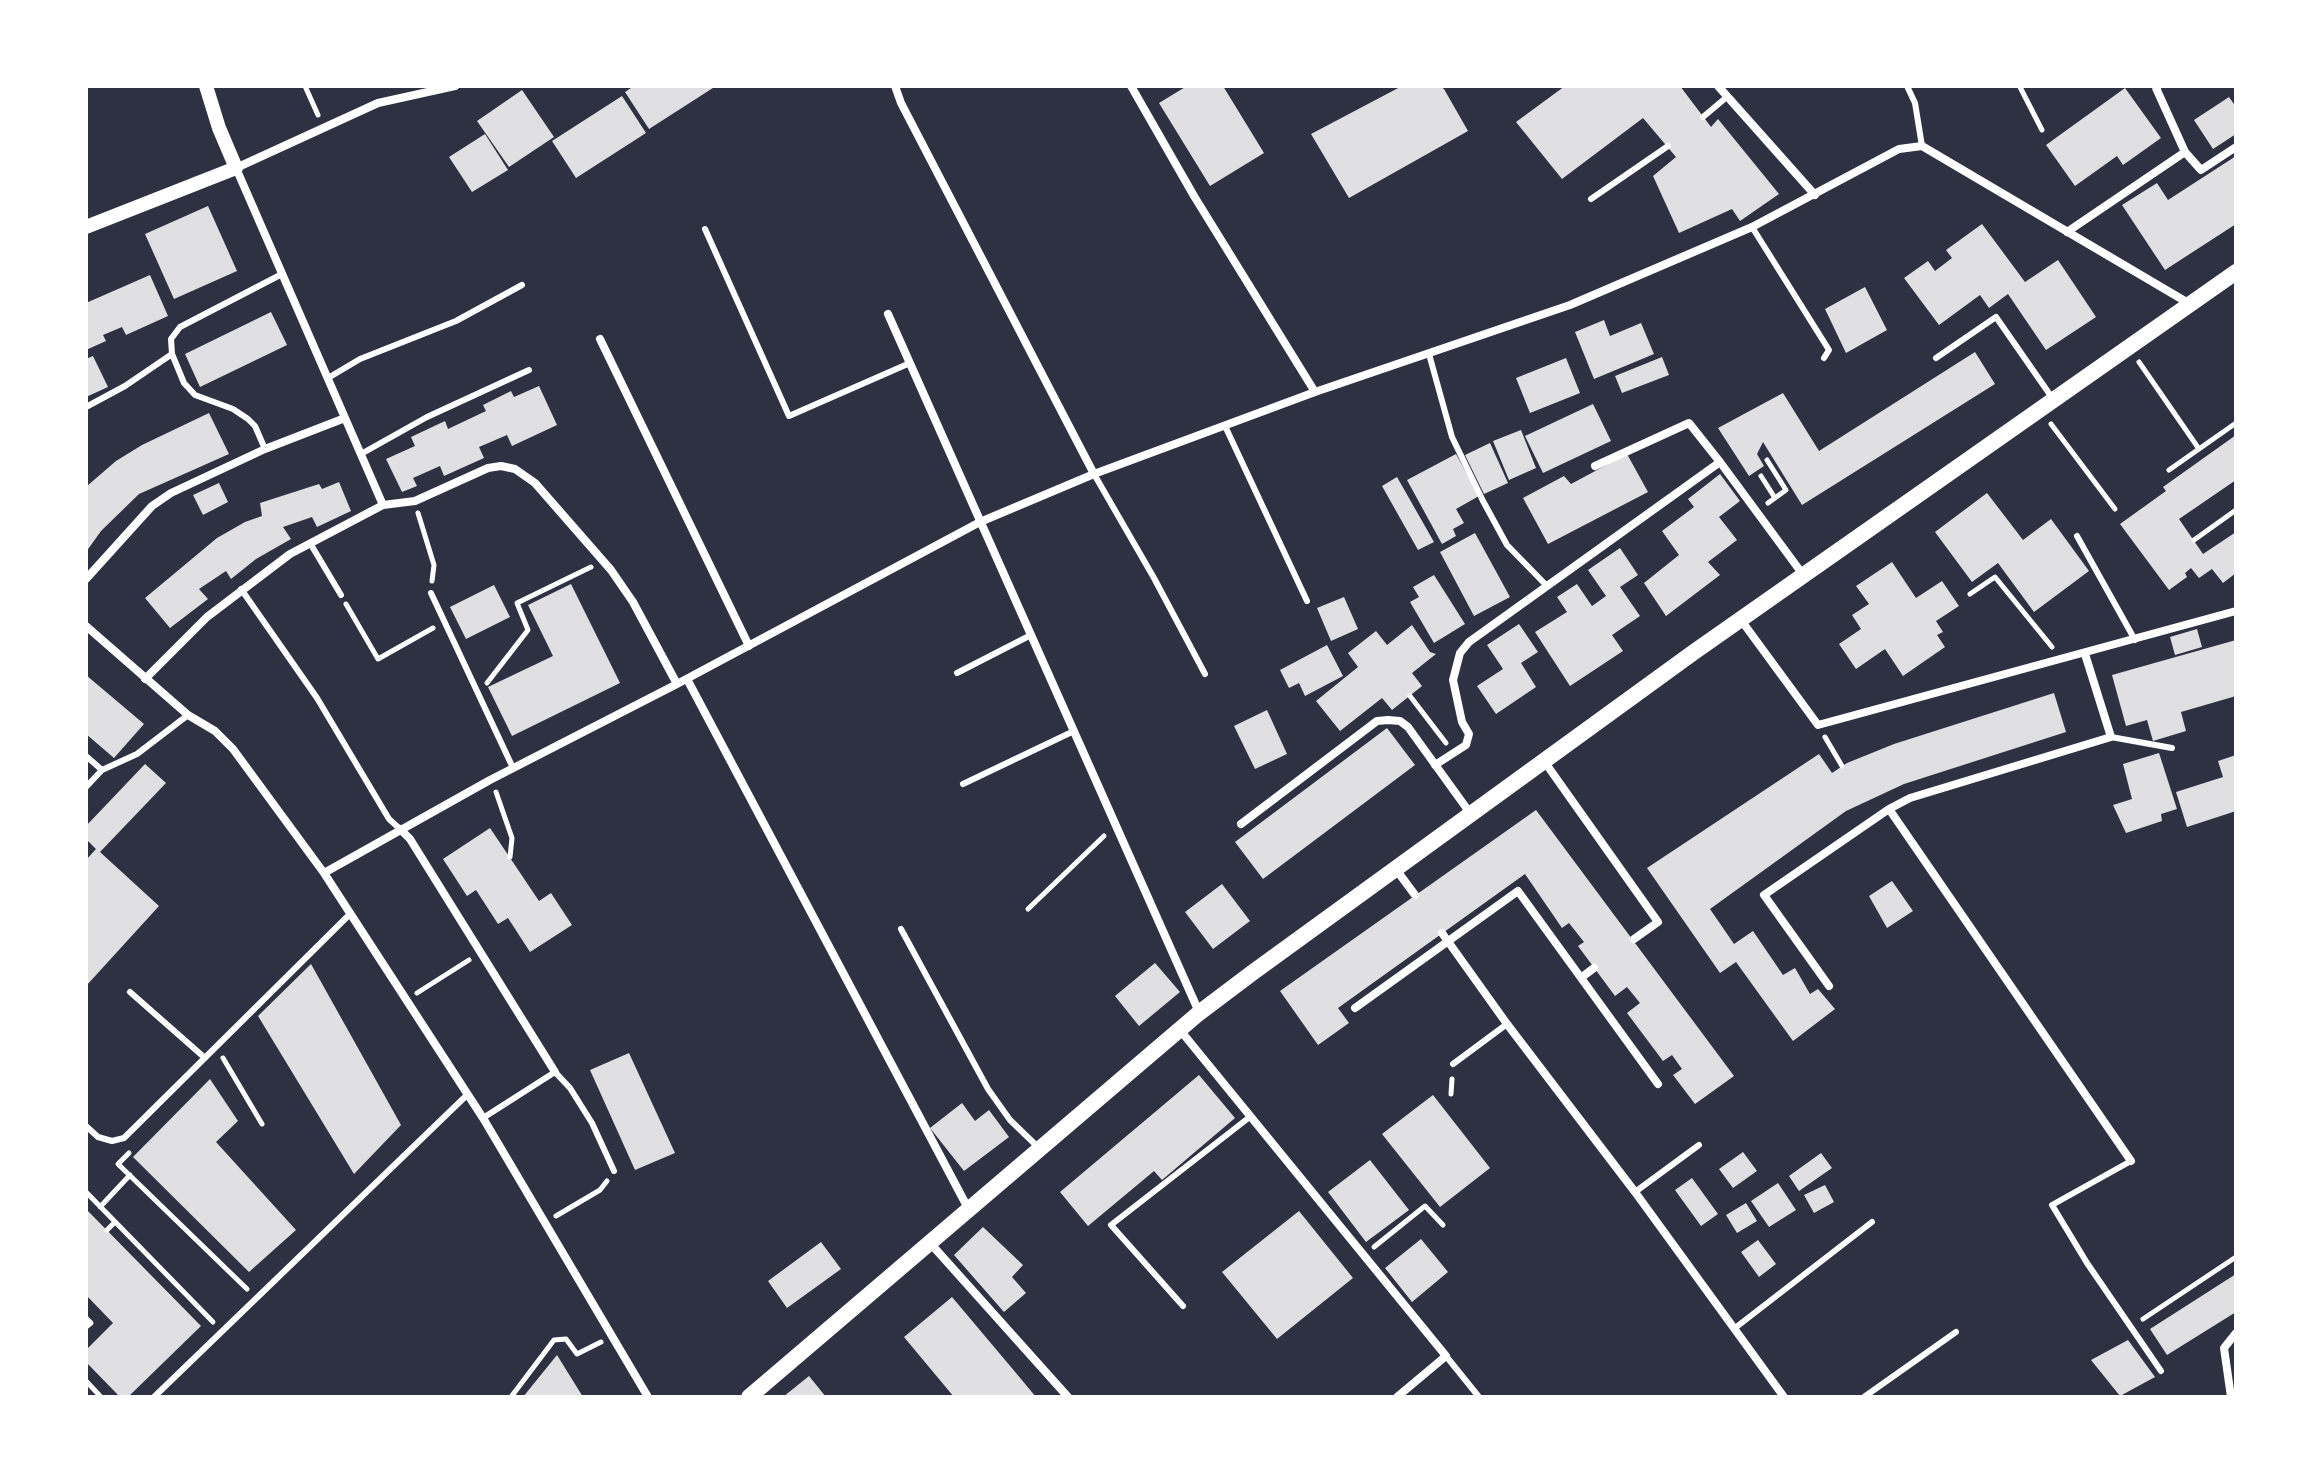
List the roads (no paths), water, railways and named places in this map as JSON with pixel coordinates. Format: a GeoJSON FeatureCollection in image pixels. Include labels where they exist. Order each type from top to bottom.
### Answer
{"type":"FeatureCollection","features":[{"type":"Feature","properties":{"kind":"main road"},"geometry":{"type":"LineString","coordinates":[[749,1397],[1199,1013],[1543,760],[2236,272]]}},
{"type":"Feature","properties":{"kind":"street"},"geometry":{"type":"LineString","coordinates":[[206,86],[219,128],[383,505]]}},
{"type":"Feature","properties":{"kind":"street"},"geometry":{"type":"LineString","coordinates":[[86,227],[236,168],[378,103],[455,86]]}},
{"type":"Feature","properties":{"kind":"street"},"geometry":{"type":"LineString","coordinates":[[895,86],[901,103],[1094,474]]}},
{"type":"Feature","properties":{"kind":"street"},"geometry":{"type":"LineString","coordinates":[[1131,86],[1194,196],[1315,392]]}},
{"type":"Feature","properties":{"kind":"street"},"geometry":{"type":"LineString","coordinates":[[1718,86],[1815,195]]}},
{"type":"Feature","properties":{"kind":"street"},"geometry":{"type":"LineString","coordinates":[[2158,86],[2156,88],[2185,152],[2201,170],[2236,147]]}},
{"type":"Feature","properties":{"kind":"street"},"geometry":{"type":"LineString","coordinates":[[324,873],[490,780],[687,679],[980,522],[1094,474],[1315,392],[1570,305],[1752,227],[1899,149],[1922,146],[2191,305]]}},
{"type":"Feature","properties":{"kind":"street"},"geometry":{"type":"LineString","coordinates":[[2067,232],[2185,152]]}},
{"type":"Feature","properties":{"kind":"street"},"geometry":{"type":"LineString","coordinates":[[888,314],[1199,1013]]}},
{"type":"Feature","properties":{"kind":"street"},"geometry":{"type":"LineString","coordinates":[[600,339],[749,646]]}},
{"type":"Feature","properties":{"kind":"street"},"geometry":{"type":"LineString","coordinates":[[86,579],[152,506],[195,480],[345,418]]}},
{"type":"Feature","properties":{"kind":"street"},"geometry":{"type":"LineString","coordinates":[[1595,466],[1689,423],[1804,576]]}},
{"type":"Feature","properties":{"kind":"street"},"geometry":{"type":"LineString","coordinates":[[1435,765],[1466,745],[1469,734],[1462,722],[1453,680],[1454,667],[1469,642],[1720,462]]}},
{"type":"Feature","properties":{"kind":"street"},"geometry":{"type":"LineString","coordinates":[[145,679],[207,617],[241,589],[310,543],[383,505],[415,501],[488,468],[501,466],[515,469],[535,483],[603,561],[633,602],[677,684]]}},
{"type":"Feature","properties":{"kind":"street"},"geometry":{"type":"LineString","coordinates":[[1741,620],[1818,725],[2236,611]]}},
{"type":"Feature","properties":{"kind":"street"},"geometry":{"type":"LineString","coordinates":[[86,626],[188,715],[215,731],[233,749],[324,873],[483,1118],[648,1397]]}},
{"type":"Feature","properties":{"kind":"street"},"geometry":{"type":"LineString","coordinates":[[1829,986],[1764,895],[1889,809],[1932,790],[2111,737],[2085,654]]}},
{"type":"Feature","properties":{"kind":"street"},"geometry":{"type":"LineString","coordinates":[[687,679],[969,1211]]}},
{"type":"Feature","properties":{"kind":"street"},"geometry":{"type":"LineString","coordinates":[[1241,824],[1377,721],[1400,721],[1408,727],[1470,813]]}},
{"type":"Feature","properties":{"kind":"street"},"geometry":{"type":"LineString","coordinates":[[1543,760],[1658,922],[1634,939]]}},
{"type":"Feature","properties":{"kind":"street"},"geometry":{"type":"LineString","coordinates":[[1889,809],[2131,1161]]}},
{"type":"Feature","properties":{"kind":"street"},"geometry":{"type":"LineString","coordinates":[[400,829],[410,839],[555,1072]]}},
{"type":"Feature","properties":{"kind":"street"},"geometry":{"type":"LineString","coordinates":[[1395,868],[1415,895]]}},
{"type":"Feature","properties":{"kind":"street"},"geometry":{"type":"LineString","coordinates":[[1355,1008],[1518,891],[1658,1084]]}},
{"type":"Feature","properties":{"kind":"street"},"geometry":{"type":"LineString","coordinates":[[1442,933],[1784,1397]]}},
{"type":"Feature","properties":{"kind":"street"},"geometry":{"type":"LineString","coordinates":[[1582,977],[1594,968]]}},
{"type":"Feature","properties":{"kind":"street"},"geometry":{"type":"LineString","coordinates":[[1180,1030],[1446,1356],[1397,1397]]}},
{"type":"Feature","properties":{"kind":"street"},"geometry":{"type":"LineString","coordinates":[[931,1244],[1068,1397]]}},
{"type":"Feature","properties":{"kind":"street"},"geometry":{"type":"LineString","coordinates":[[2231,1397],[2224,1348],[2236,1333]]}},
{"type":"Feature","properties":{"kind":"lane"},"geometry":{"type":"LineString","coordinates":[[1907,86],[1915,103],[1922,146]]}},
{"type":"Feature","properties":{"kind":"lane"},"geometry":{"type":"LineString","coordinates":[[1703,117],[1728,96]]}},
{"type":"Feature","properties":{"kind":"lane"},"geometry":{"type":"LineString","coordinates":[[1591,199],[1668,146]]}},
{"type":"Feature","properties":{"kind":"lane"},"geometry":{"type":"LineString","coordinates":[[1752,227],[1829,350],[1824,358]]}},
{"type":"Feature","properties":{"kind":"lane"},"geometry":{"type":"LineString","coordinates":[[705,229],[789,416],[910,363]]}},
{"type":"Feature","properties":{"kind":"lane"},"geometry":{"type":"LineString","coordinates":[[265,449],[255,426],[248,419],[233,409],[195,395],[184,383],[172,354],[171,339],[180,327],[282,274]]}},
{"type":"Feature","properties":{"kind":"lane"},"geometry":{"type":"LineString","coordinates":[[328,378],[360,359],[456,321],[522,285]]}},
{"type":"Feature","properties":{"kind":"lane"},"geometry":{"type":"LineString","coordinates":[[1936,358],[1996,317],[2047,406]]}},
{"type":"Feature","properties":{"kind":"lane"},"geometry":{"type":"LineString","coordinates":[[86,407],[125,386],[172,354]]}},
{"type":"Feature","properties":{"kind":"lane"},"geometry":{"type":"LineString","coordinates":[[1429,354],[1452,437],[1483,501],[1507,545],[1547,586]]}},
{"type":"Feature","properties":{"kind":"lane"},"geometry":{"type":"LineString","coordinates":[[361,454],[427,417],[529,370]]}},
{"type":"Feature","properties":{"kind":"lane"},"geometry":{"type":"LineString","coordinates":[[1225,426],[1307,601]]}},
{"type":"Feature","properties":{"kind":"lane"},"geometry":{"type":"LineString","coordinates":[[1094,474],[1205,674]]}},
{"type":"Feature","properties":{"kind":"lane"},"geometry":{"type":"LineString","coordinates":[[2077,536],[2135,640]]}},
{"type":"Feature","properties":{"kind":"lane"},"geometry":{"type":"LineString","coordinates":[[310,543],[341,595]]}},
{"type":"Feature","properties":{"kind":"lane"},"geometry":{"type":"LineString","coordinates":[[241,589],[317,698],[389,819],[400,829]]}},
{"type":"Feature","properties":{"kind":"lane"},"geometry":{"type":"LineString","coordinates":[[431,593],[513,768]]}},
{"type":"Feature","properties":{"kind":"lane"},"geometry":{"type":"LineString","coordinates":[[957,673],[1031,635]]}},
{"type":"Feature","properties":{"kind":"lane"},"geometry":{"type":"LineString","coordinates":[[86,787],[102,770],[137,754],[188,715]]}},
{"type":"Feature","properties":{"kind":"lane"},"geometry":{"type":"LineString","coordinates":[[963,784],[1074,731]]}},
{"type":"Feature","properties":{"kind":"lane"},"geometry":{"type":"LineString","coordinates":[[2111,737],[2172,748]]}},
{"type":"Feature","properties":{"kind":"lane"},"geometry":{"type":"LineString","coordinates":[[86,756],[102,770]]}},
{"type":"Feature","properties":{"kind":"lane"},"geometry":{"type":"LineString","coordinates":[[86,1126],[98,1137],[112,1141],[124,1138],[350,914]]}},
{"type":"Feature","properties":{"kind":"lane"},"geometry":{"type":"LineString","coordinates":[[901,929],[988,1089],[1010,1120],[1041,1150]]}},
{"type":"Feature","properties":{"kind":"lane"},"geometry":{"type":"LineString","coordinates":[[130,992],[205,1058]]}},
{"type":"Feature","properties":{"kind":"lane"},"geometry":{"type":"LineString","coordinates":[[1453,1064],[1507,1024]]}},
{"type":"Feature","properties":{"kind":"lane"},"geometry":{"type":"LineString","coordinates":[[483,1118],[555,1072],[570,1088],[592,1123],[614,1171]]}},
{"type":"Feature","properties":{"kind":"lane"},"geometry":{"type":"LineString","coordinates":[[154,1397],[468,1094]]}},
{"type":"Feature","properties":{"kind":"lane"},"geometry":{"type":"LineString","coordinates":[[1183,1306],[1111,1225],[1251,1116]]}},
{"type":"Feature","properties":{"kind":"lane"},"geometry":{"type":"LineString","coordinates":[[1635,1192],[1699,1145]]}},
{"type":"Feature","properties":{"kind":"lane"},"geometry":{"type":"LineString","coordinates":[[2131,1161],[2052,1205],[2087,1263],[2161,1371]]}},
{"type":"Feature","properties":{"kind":"lane"},"geometry":{"type":"LineString","coordinates":[[1735,1328],[1872,1222]]}},
{"type":"Feature","properties":{"kind":"lane"},"geometry":{"type":"LineString","coordinates":[[1864,1397],[1956,1332]]}},
{"type":"Feature","properties":{"kind":"lane"},"geometry":{"type":"LineString","coordinates":[[1446,1356],[1479,1397]]}}]}
